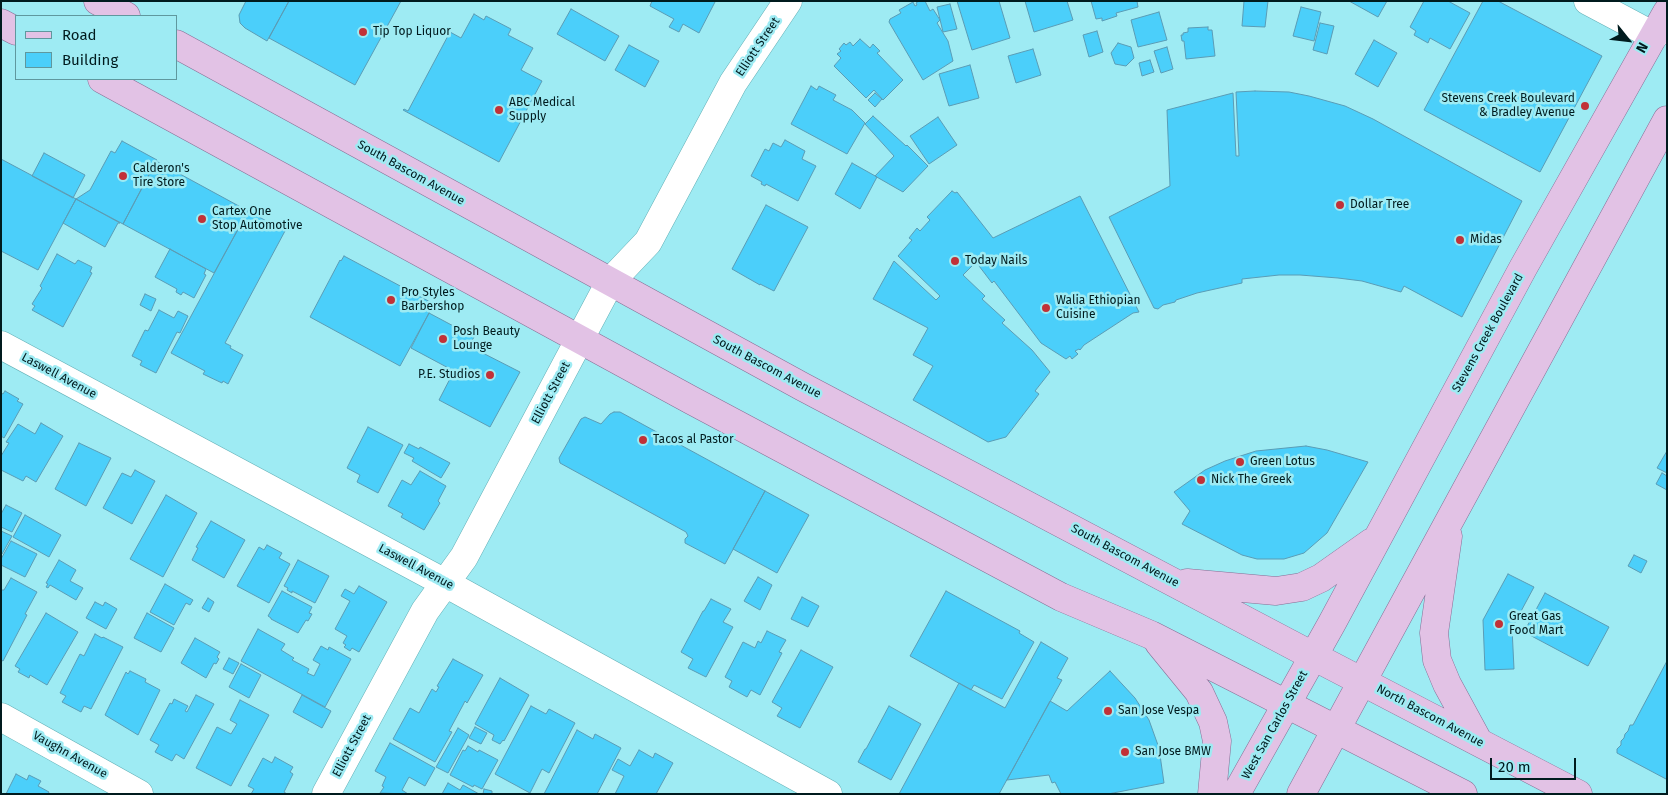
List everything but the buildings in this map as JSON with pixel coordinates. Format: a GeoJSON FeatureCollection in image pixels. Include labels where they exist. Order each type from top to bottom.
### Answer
{"type":"FeatureCollection","features":[{"type":"Feature","properties":{"kind":"main road"},"geometry":{"type":"LineString","coordinates":[[98,1],[124,15]]}},
{"type":"Feature","properties":{"kind":"main road","name":"Stevens Creek Boulevard"},"geometry":{"type":"LineString","coordinates":[[1313,656],[1509,294],[1667,12]]}},
{"type":"Feature","properties":{"kind":"main road"},"geometry":{"type":"LineString","coordinates":[[1,23],[15,30]]}},
{"type":"Feature","properties":{"kind":"main road","name":"South Bascom Avenue"},"geometry":{"type":"LineString","coordinates":[[178,45],[803,387],[1362,680]]}},
{"type":"Feature","properties":{"kind":"main road"},"geometry":{"type":"LineString","coordinates":[[104,80],[580,339],[1061,597],[1151,635],[1463,794]]}},
{"type":"Feature","properties":{"kind":"main road"},"geometry":{"type":"LineString","coordinates":[[1301,794],[1667,120]]}},
{"type":"Feature","properties":{"kind":"main road"},"geometry":{"type":"LineString","coordinates":[[1451,519],[1434,633],[1437,660],[1447,684],[1478,741]]}},
{"type":"Feature","properties":{"kind":"main road"},"geometry":{"type":"LineString","coordinates":[[1174,581],[1276,591],[1302,587],[1321,578],[1378,538]]}},
{"type":"Feature","properties":{"kind":"main road"},"geometry":{"type":"LineString","coordinates":[[1151,635],[1199,692],[1213,722],[1217,741],[1212,794]]}},
{"type":"Feature","properties":{"kind":"main road","name":"West San Carlos Street"},"geometry":{"type":"LineString","coordinates":[[1236,794],[1313,656]]}},
{"type":"Feature","properties":{"kind":"main road","name":"North Bascom Avenue"},"geometry":{"type":"LineString","coordinates":[[1362,680],[1578,794]]}},
{"type":"Feature","properties":{"kind":"street","name":"Elliott Street"},"geometry":{"type":"LineString","coordinates":[[326,794],[425,611],[464,556],[610,282],[648,242],[734,83],[788,1]]}},
{"type":"Feature","properties":{"kind":"street"},"geometry":{"type":"LineString","coordinates":[[1588,1],[1654,36]]}},
{"type":"Feature","properties":{"kind":"street","name":"Laswell Avenue"},"geometry":{"type":"LineString","coordinates":[[1,345],[445,583],[828,794]]}},
{"type":"Feature","properties":{"kind":"street","name":"Vaughn Avenue"},"geometry":{"type":"LineString","coordinates":[[1,717],[139,794]]}},
{"type":"Feature","properties":{"kind":"place","name":"Tip Top Liquor"},"geometry":{"type":"Point","coordinates":[363,32]}},
{"type":"Feature","properties":{"kind":"place","name":"Stevens Creek Boulevard & Bradley Avenue"},"geometry":{"type":"Point","coordinates":[1585,106]}},
{"type":"Feature","properties":{"kind":"place","name":"ABC Medical Supply"},"geometry":{"type":"Point","coordinates":[499,110]}},
{"type":"Feature","properties":{"kind":"place","name":"Calderon's Tire Store"},"geometry":{"type":"Point","coordinates":[123,176]}},
{"type":"Feature","properties":{"kind":"place","name":"Dollar Tree"},"geometry":{"type":"Point","coordinates":[1340,205]}},
{"type":"Feature","properties":{"kind":"place","name":"Cartex One Stop Automotive"},"geometry":{"type":"Point","coordinates":[202,219]}},
{"type":"Feature","properties":{"kind":"place","name":"Midas"},"geometry":{"type":"Point","coordinates":[1460,240]}},
{"type":"Feature","properties":{"kind":"place","name":"Today Nails"},"geometry":{"type":"Point","coordinates":[955,261]}},
{"type":"Feature","properties":{"kind":"place","name":"Pro Styles Barbershop"},"geometry":{"type":"Point","coordinates":[391,300]}},
{"type":"Feature","properties":{"kind":"place","name":"Walia Ethiopian Cuisine"},"geometry":{"type":"Point","coordinates":[1046,308]}},
{"type":"Feature","properties":{"kind":"place","name":"Posh Beauty Lounge"},"geometry":{"type":"Point","coordinates":[443,339]}},
{"type":"Feature","properties":{"kind":"place","name":"P.E. Studios"},"geometry":{"type":"Point","coordinates":[490,375]}},
{"type":"Feature","properties":{"kind":"place","name":"Tacos al Pastor"},"geometry":{"type":"Point","coordinates":[643,440]}},
{"type":"Feature","properties":{"kind":"place","name":"Green Lotus"},"geometry":{"type":"Point","coordinates":[1240,462]}},
{"type":"Feature","properties":{"kind":"place","name":"Nick The Greek"},"geometry":{"type":"Point","coordinates":[1201,480]}},
{"type":"Feature","properties":{"kind":"place","name":"Great Gas Food Mart"},"geometry":{"type":"Point","coordinates":[1499,624]}},
{"type":"Feature","properties":{"kind":"place","name":"San Jose Vespa"},"geometry":{"type":"Point","coordinates":[1108,711]}},
{"type":"Feature","properties":{"kind":"place","name":"San Jose BMW"},"geometry":{"type":"Point","coordinates":[1125,752]}}]}
